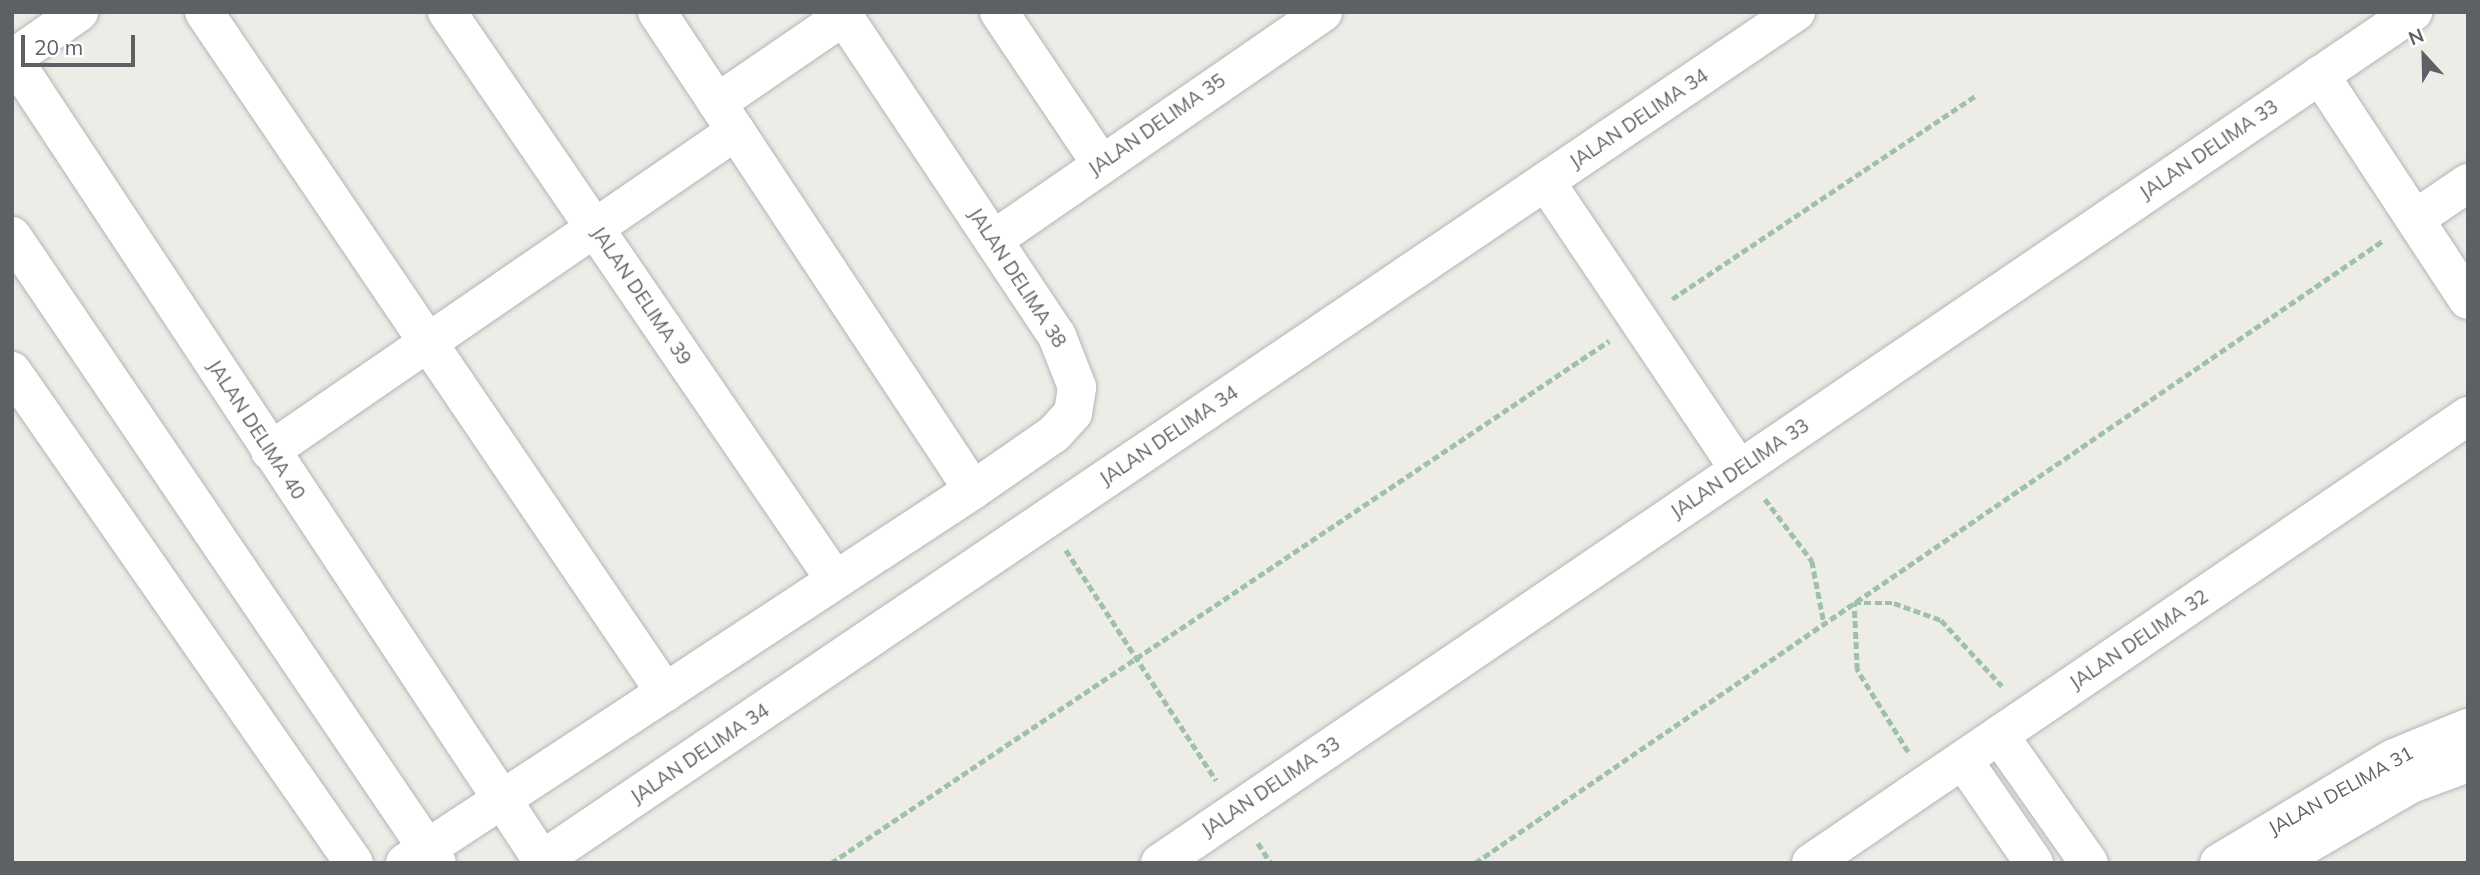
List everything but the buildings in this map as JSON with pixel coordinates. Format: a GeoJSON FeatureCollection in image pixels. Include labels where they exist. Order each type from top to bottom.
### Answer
{"type":"FeatureCollection","features":[{"type":"Feature","properties":{"kind":"street"},"geometry":{"type":"LineString","coordinates":[[12,59],[79,12]]}},
{"type":"Feature","properties":{"kind":"street"},"geometry":{"type":"LineString","coordinates":[[204,12],[665,692]]}},
{"type":"Feature","properties":{"kind":"street","name":"JALAN DELIMA 39"},"geometry":{"type":"LineString","coordinates":[[447,12],[835,580]]}},
{"type":"Feature","properties":{"kind":"street"},"geometry":{"type":"LineString","coordinates":[[657,12],[973,490]]}},
{"type":"Feature","properties":{"kind":"street","name":"JALAN DELIMA 35"},"geometry":{"type":"LineString","coordinates":[[993,240],[1322,12]]}},
{"type":"Feature","properties":{"kind":"street","name":"JALAN DELIMA 34"},"geometry":{"type":"LineString","coordinates":[[543,862],[1797,12]]}},
{"type":"Feature","properties":{"kind":"street","name":"JALAN DELIMA 33"},"geometry":{"type":"LineString","coordinates":[[1160,863],[2413,12]]}},
{"type":"Feature","properties":{"kind":"street"},"geometry":{"type":"LineString","coordinates":[[271,451],[594,228],[727,117],[843,14]]}},
{"type":"Feature","properties":{"kind":"street","name":"JALAN DELIMA 38"},"geometry":{"type":"LineString","coordinates":[[423,858],[501,800],[973,490],[1054,434],[1073,413],[1077,387],[1057,336],[843,14]]}},
{"type":"Feature","properties":{"kind":"street"},"geometry":{"type":"LineString","coordinates":[[1015,18],[1101,164]]}},
{"type":"Feature","properties":{"kind":"street","name":"JALAN DELIMA 40"},"geometry":{"type":"LineString","coordinates":[[12,59],[543,862]]}},
{"type":"Feature","properties":{"kind":"street"},"geometry":{"type":"LineString","coordinates":[[2320,75],[2468,300]]}},
{"type":"Feature","properties":{"kind":"street"},"geometry":{"type":"LineString","coordinates":[[1546,182],[1739,469]]}},
{"type":"Feature","properties":{"kind":"street"},"geometry":{"type":"LineString","coordinates":[[2415,219],[2468,183]]}},
{"type":"Feature","properties":{"kind":"street"},"geometry":{"type":"LineString","coordinates":[[12,236],[423,858]]}},
{"type":"Feature","properties":{"kind":"street"},"geometry":{"type":"LineString","coordinates":[[12,371],[354,863]]}},
{"type":"Feature","properties":{"kind":"street","name":"JALAN DELIMA 32"},"geometry":{"type":"LineString","coordinates":[[1811,863],[2468,416]]}},
{"type":"Feature","properties":{"kind":"street"},"geometry":{"type":"LineString","coordinates":[[2013,725],[2089,863]]}},
{"type":"Feature","properties":{"kind":"street","name":"JALAN DELIMA 31"},"geometry":{"type":"LineString","coordinates":[[2219,863],[2394,758],[2468,728]]}},
{"type":"Feature","properties":{"kind":"street"},"geometry":{"type":"LineString","coordinates":[[1963,760],[2034,863]]}},
{"type":"Feature","properties":{"kind":"street","name":"JALAN DELIMA 31"},"geometry":{"type":"LineString","coordinates":[[2275,863],[2411,784],[2468,763]]}},
{"type":"Feature","properties":{"kind":"path"},"geometry":{"type":"LineString","coordinates":[[831,863],[1977,95]]}},
{"type":"Feature","properties":{"kind":"path"},"geometry":{"type":"LineString","coordinates":[[1475,863],[2374,247]]}},
{"type":"Feature","properties":{"kind":"path"},"geometry":{"type":"LineString","coordinates":[[1739,469],[1809,554],[1824,623]]}},
{"type":"Feature","properties":{"kind":"path"},"geometry":{"type":"LineString","coordinates":[[1047,519],[1134,659],[1236,810]]}},
{"type":"Feature","properties":{"kind":"path"},"geometry":{"type":"LineString","coordinates":[[1854,603],[1894,603],[1941,620],[2013,725]]}},
{"type":"Feature","properties":{"kind":"path"},"geometry":{"type":"LineString","coordinates":[[1854,603],[1857,670],[1873,704],[1930,782]]}}]}
